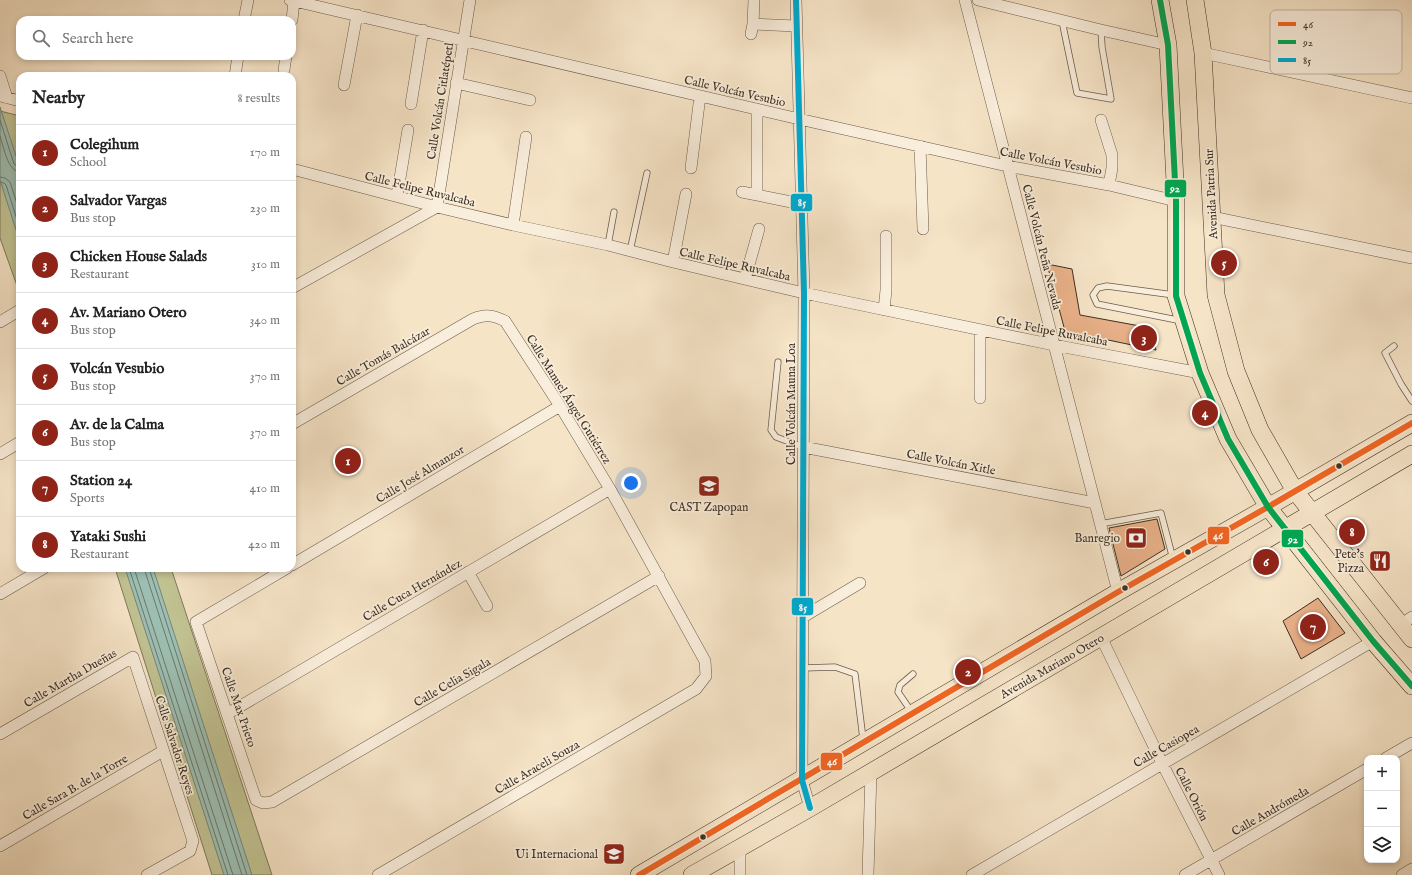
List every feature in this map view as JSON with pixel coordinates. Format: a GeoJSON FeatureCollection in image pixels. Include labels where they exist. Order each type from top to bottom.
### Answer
{"type":"FeatureCollection","features":[{"type":"Feature","properties":{"kind":"main road"},"geometry":{"type":"LineString","coordinates":[[1160,0],[1168,45],[1176,201],[1176,296],[1200,373],[1228,439],[1268,507],[1284,530],[1373,641],[1412,686]]}},
{"type":"Feature","properties":{"kind":"main road","name":"Avenida Patria Sur"},"geometry":{"type":"LineString","coordinates":[[1195,0],[1203,53],[1216,295],[1236,371],[1260,430],[1295,491],[1406,621],[1412,639]]}},
{"type":"Feature","properties":{"kind":"main road"},"geometry":{"type":"LineString","coordinates":[[639,875],[1118,592],[1268,507],[1412,422]]}},
{"type":"Feature","properties":{"kind":"main road","name":"Avenida Mariano Otero"},"geometry":{"type":"LineString","coordinates":[[692,875],[1101,638],[1201,577],[1412,454]]}},
{"type":"Feature","properties":{"kind":"street"},"geometry":{"type":"LineString","coordinates":[[245,16],[248,0]]}},
{"type":"Feature","properties":{"kind":"street"},"geometry":{"type":"LineString","coordinates":[[292,0],[292,16]]}},
{"type":"Feature","properties":{"kind":"street","name":"Calle Volcán Vesubio"},"geometry":{"type":"LineString","coordinates":[[292,0],[799,119],[1008,166],[1109,185],[1176,201]]}},
{"type":"Feature","properties":{"kind":"street","name":"Calle Volcán Citlatépetl"},"geometry":{"type":"LineString","coordinates":[[436,207],[470,0]]}},
{"type":"Feature","properties":{"kind":"street"},"geometry":{"type":"LineString","coordinates":[[754,0],[752,29],[796,26]]}},
{"type":"Feature","properties":{"kind":"street","name":"Calle Volcán Mauna Loa"},"geometry":{"type":"LineString","coordinates":[[796,0],[804,293],[802,780],[810,808]]}},
{"type":"Feature","properties":{"kind":"street","name":"Calle Volcán Peña Nevada"},"geometry":{"type":"LineString","coordinates":[[965,0],[1118,592]]}},
{"type":"Feature","properties":{"kind":"street"},"geometry":{"type":"LineString","coordinates":[[978,0],[1168,45]]}},
{"type":"Feature","properties":{"kind":"street"},"geometry":{"type":"LineString","coordinates":[[344,85],[357,16]]}},
{"type":"Feature","properties":{"kind":"street"},"geometry":{"type":"LineString","coordinates":[[411,104],[423,30]]}},
{"type":"Feature","properties":{"kind":"street"},"geometry":{"type":"LineString","coordinates":[[1203,53],[1270,67]]}},
{"type":"Feature","properties":{"kind":"street"},"geometry":{"type":"LineString","coordinates":[[236,72],[237,60]]}},
{"type":"Feature","properties":{"kind":"street"},"geometry":{"type":"LineString","coordinates":[[284,70],[285,60]]}},
{"type":"Feature","properties":{"kind":"street"},"geometry":{"type":"LineString","coordinates":[[1301,74],[1412,98]]}},
{"type":"Feature","properties":{"kind":"street"},"geometry":{"type":"LineString","coordinates":[[0,76],[4,97],[16,100]]}},
{"type":"Feature","properties":{"kind":"street"},"geometry":{"type":"LineString","coordinates":[[456,83],[530,100]]}},
{"type":"Feature","properties":{"kind":"street"},"geometry":{"type":"LineString","coordinates":[[691,168],[700,96]]}},
{"type":"Feature","properties":{"kind":"street"},"geometry":{"type":"LineString","coordinates":[[757,109],[758,195]]}},
{"type":"Feature","properties":{"kind":"street"},"geometry":{"type":"LineString","coordinates":[[1101,120],[1112,155],[1112,168],[1109,185]]}},
{"type":"Feature","properties":{"kind":"street"},"geometry":{"type":"LineString","coordinates":[[397,196],[408,130]]}},
{"type":"Feature","properties":{"kind":"street"},"geometry":{"type":"LineString","coordinates":[[512,225],[526,137]]}},
{"type":"Feature","properties":{"kind":"street"},"geometry":{"type":"LineString","coordinates":[[920,146],[923,229]]}},
{"type":"Feature","properties":{"kind":"street","name":"Calle Felipe Ruvalcaba"},"geometry":{"type":"LineString","coordinates":[[296,170],[436,207],[608,245],[804,293],[1054,345],[1200,373]]}},
{"type":"Feature","properties":{"kind":"street"},"geometry":{"type":"LineString","coordinates":[[742,192],[801,204]]}},
{"type":"Feature","properties":{"kind":"street"},"geometry":{"type":"LineString","coordinates":[[673,262],[686,194]]}},
{"type":"Feature","properties":{"kind":"street"},"geometry":{"type":"LineString","coordinates":[[296,286],[436,207]]}},
{"type":"Feature","properties":{"kind":"street"},"geometry":{"type":"LineString","coordinates":[[1212,217],[1412,258]]}},
{"type":"Feature","properties":{"kind":"street"},"geometry":{"type":"LineString","coordinates":[[745,279],[758,229]]}},
{"type":"Feature","properties":{"kind":"street"},"geometry":{"type":"LineString","coordinates":[[884,310],[886,290],[886,236]]}},
{"type":"Feature","properties":{"kind":"street"},"geometry":{"type":"LineString","coordinates":[[0,322],[16,312]]}},
{"type":"Feature","properties":{"kind":"street","name":"Calle Manuel Ángel Gutiérrez"},"geometry":{"type":"LineString","coordinates":[[488,315],[505,321],[560,406],[610,489],[705,661],[706,676]]}},
{"type":"Feature","properties":{"kind":"street","name":"Calle Tomás Balcázar"},"geometry":{"type":"LineString","coordinates":[[296,422],[473,319],[488,315]]}},
{"type":"Feature","properties":{"kind":"street"},"geometry":{"type":"LineString","coordinates":[[980,330],[980,398]]}},
{"type":"Feature","properties":{"kind":"street","name":"Calle José Almanzor"},"geometry":{"type":"LineString","coordinates":[[296,563],[560,406]]}},
{"type":"Feature","properties":{"kind":"street"},"geometry":{"type":"LineString","coordinates":[[0,454],[16,444]]}},
{"type":"Feature","properties":{"kind":"street","name":"Calle Volcán Xitle"},"geometry":{"type":"LineString","coordinates":[[803,447],[1095,503]]}},
{"type":"Feature","properties":{"kind":"street","name":"Calle Cuca Hernández"},"geometry":{"type":"LineString","coordinates":[[227,714],[610,489]]}},
{"type":"Feature","properties":{"kind":"street"},"geometry":{"type":"LineString","coordinates":[[0,594],[37,572]]}},
{"type":"Feature","properties":{"kind":"street","name":"Calle Max Prieto"},"geometry":{"type":"LineString","coordinates":[[256,800],[196,622],[280,572]]}},
{"type":"Feature","properties":{"kind":"street"},"geometry":{"type":"LineString","coordinates":[[468,572],[487,606]]}},
{"type":"Feature","properties":{"kind":"street","name":"Calle Celia Sigala"},"geometry":{"type":"LineString","coordinates":[[256,800],[263,803],[272,802],[659,576]]}},
{"type":"Feature","properties":{"kind":"street"},"geometry":{"type":"LineString","coordinates":[[803,617],[860,583]]}},
{"type":"Feature","properties":{"kind":"street","name":"Calle Orión"},"geometry":{"type":"LineString","coordinates":[[1101,638],[1219,875]]}},
{"type":"Feature","properties":{"kind":"street","name":"Calle Casiopea"},"geometry":{"type":"LineString","coordinates":[[972,875],[1373,641]]}},
{"type":"Feature","properties":{"kind":"street","name":"Calle Martha Dueñas"},"geometry":{"type":"LineString","coordinates":[[0,734],[133,657]]}},
{"type":"Feature","properties":{"kind":"street","name":"Calle Salvador Reyes"},"geometry":{"type":"LineString","coordinates":[[133,657],[193,841],[190,851],[147,875]]}},
{"type":"Feature","properties":{"kind":"street","name":"Calle Araceli Souza"},"geometry":{"type":"LineString","coordinates":[[378,875],[696,689],[706,676]]}},
{"type":"Feature","properties":{"kind":"street"},"geometry":{"type":"LineString","coordinates":[[1391,755],[1412,743]]}},
{"type":"Feature","properties":{"kind":"street","name":"Calle Sara B. de la Torre"},"geometry":{"type":"LineString","coordinates":[[0,846],[163,751]]}},
{"type":"Feature","properties":{"kind":"street"},"geometry":{"type":"LineString","coordinates":[[868,875],[871,771]]}},
{"type":"Feature","properties":{"kind":"street","name":"Calle Andrómeda"},"geometry":{"type":"LineString","coordinates":[[1185,875],[1364,771]]}},
{"type":"Feature","properties":{"kind":"street"},"geometry":{"type":"LineString","coordinates":[[740,847],[740,875]]}},
{"type":"Feature","properties":{"kind":"street"},"geometry":{"type":"LineString","coordinates":[[1402,875],[1412,869]]}},
{"type":"Feature","properties":{"kind":"lane"},"geometry":{"type":"LineString","coordinates":[[1062,20],[1077,93],[1110,99],[1102,47],[1101,30]]}},
{"type":"Feature","properties":{"kind":"lane"},"geometry":{"type":"LineString","coordinates":[[630,251],[647,173]]}},
{"type":"Feature","properties":{"kind":"lane"},"geometry":{"type":"LineString","coordinates":[[608,245],[614,212]]}},
{"type":"Feature","properties":{"kind":"lane"},"geometry":{"type":"LineString","coordinates":[[1176,296],[1107,286],[1098,288],[1093,296],[1097,304],[1184,321]]}},
{"type":"Feature","properties":{"kind":"lane"},"geometry":{"type":"LineString","coordinates":[[1394,346],[1385,353],[1401,384],[1412,401]]}},
{"type":"Feature","properties":{"kind":"lane"},"geometry":{"type":"LineString","coordinates":[[778,362],[771,430],[776,437],[803,447]]}},
{"type":"Feature","properties":{"kind":"lane"},"geometry":{"type":"LineString","coordinates":[[1100,524],[1161,513],[1173,561]]}},
{"type":"Feature","properties":{"kind":"lane"},"geometry":{"type":"LineString","coordinates":[[803,668],[835,667],[855,674],[863,744]]}},
{"type":"Feature","properties":{"kind":"lane"},"geometry":{"type":"LineString","coordinates":[[913,674],[900,685],[898,692],[913,714]]}},
{"type":"Feature","properties":{"kind":"green space"},"geometry":{"type":"Polygon","coordinates":[[[0,111],[16,115],[16,283],[0,238],[0,111]]]}},
{"type":"Feature","properties":{"kind":"green space"},"geometry":{"type":"Polygon","coordinates":[[[116,572],[172,572],[272,875],[212,875],[116,572]]]}},
{"type":"Feature","properties":{"kind":"water"},"geometry":{"type":"Polygon","coordinates":[[[0,107],[16,156],[16,230],[0,180],[0,107]]]}},
{"type":"Feature","properties":{"kind":"water"},"geometry":{"type":"Polygon","coordinates":[[[126,572],[154,572],[252,875],[224,875],[126,572]]]}},
{"type":"Feature","properties":{"kind":"building"},"geometry":{"type":"Polygon","coordinates":[[[1047,264],[1072,269],[1080,315],[1151,328],[1156,350],[1065,331],[1047,264]]]}},
{"type":"Feature","properties":{"kind":"building","name":"Banregio"},"geometry":{"type":"Polygon","coordinates":[[[1157,519],[1165,549],[1121,576],[1109,528],[1157,519]]]}},
{"type":"Feature","properties":{"kind":"building"},"geometry":{"type":"Polygon","coordinates":[[[1318,598],[1345,633],[1301,659],[1283,621],[1318,598]]]}},
{"type":"Feature","properties":{"kind":"transit line","name":"85"},"geometry":{"type":"LineString","coordinates":[[796,0],[804,293],[802,780],[810,808]]}},
{"type":"Feature","properties":{"kind":"transit line","name":"92"},"geometry":{"type":"LineString","coordinates":[[1160,0],[1168,45],[1176,201],[1176,296],[1200,373],[1228,439],[1268,507],[1373,641],[1412,686]]}},
{"type":"Feature","properties":{"kind":"transit line","name":"46"},"geometry":{"type":"LineString","coordinates":[[639,875],[1118,592],[1412,423]]}},
{"type":"Feature","properties":{"kind":"place","name":"Volcán Vesubio"},"geometry":{"type":"Point","coordinates":[1224,263]}},
{"type":"Feature","properties":{"kind":"place","name":"Chicken House Salads"},"geometry":{"type":"Point","coordinates":[1144,338]}},
{"type":"Feature","properties":{"kind":"place","name":"Av. Mariano Otero"},"geometry":{"type":"Point","coordinates":[1205,413]}},
{"type":"Feature","properties":{"kind":"place","name":"Colegihum"},"geometry":{"type":"Point","coordinates":[348,461]}},
{"type":"Feature","properties":{"kind":"place","name":"CAST Zapopan"},"geometry":{"type":"Point","coordinates":[709,486]}},
{"type":"Feature","properties":{"kind":"place","name":"Yataki Sushi"},"geometry":{"type":"Point","coordinates":[1352,532]}},
{"type":"Feature","properties":{"kind":"place","name":"Banregio"},"geometry":{"type":"Point","coordinates":[1136,538]}},
{"type":"Feature","properties":{"kind":"place","name":"Pete's Pizza"},"geometry":{"type":"Point","coordinates":[1380,561]}},
{"type":"Feature","properties":{"kind":"place","name":"Av. de la Calma"},"geometry":{"type":"Point","coordinates":[1266,562]}},
{"type":"Feature","properties":{"kind":"place","name":"Station 24"},"geometry":{"type":"Point","coordinates":[1313,627]}},
{"type":"Feature","properties":{"kind":"place","name":"Salvador Vargas"},"geometry":{"type":"Point","coordinates":[968,672]}},
{"type":"Feature","properties":{"kind":"place","name":"Ui Internacional"},"geometry":{"type":"Point","coordinates":[614,854]}}]}
